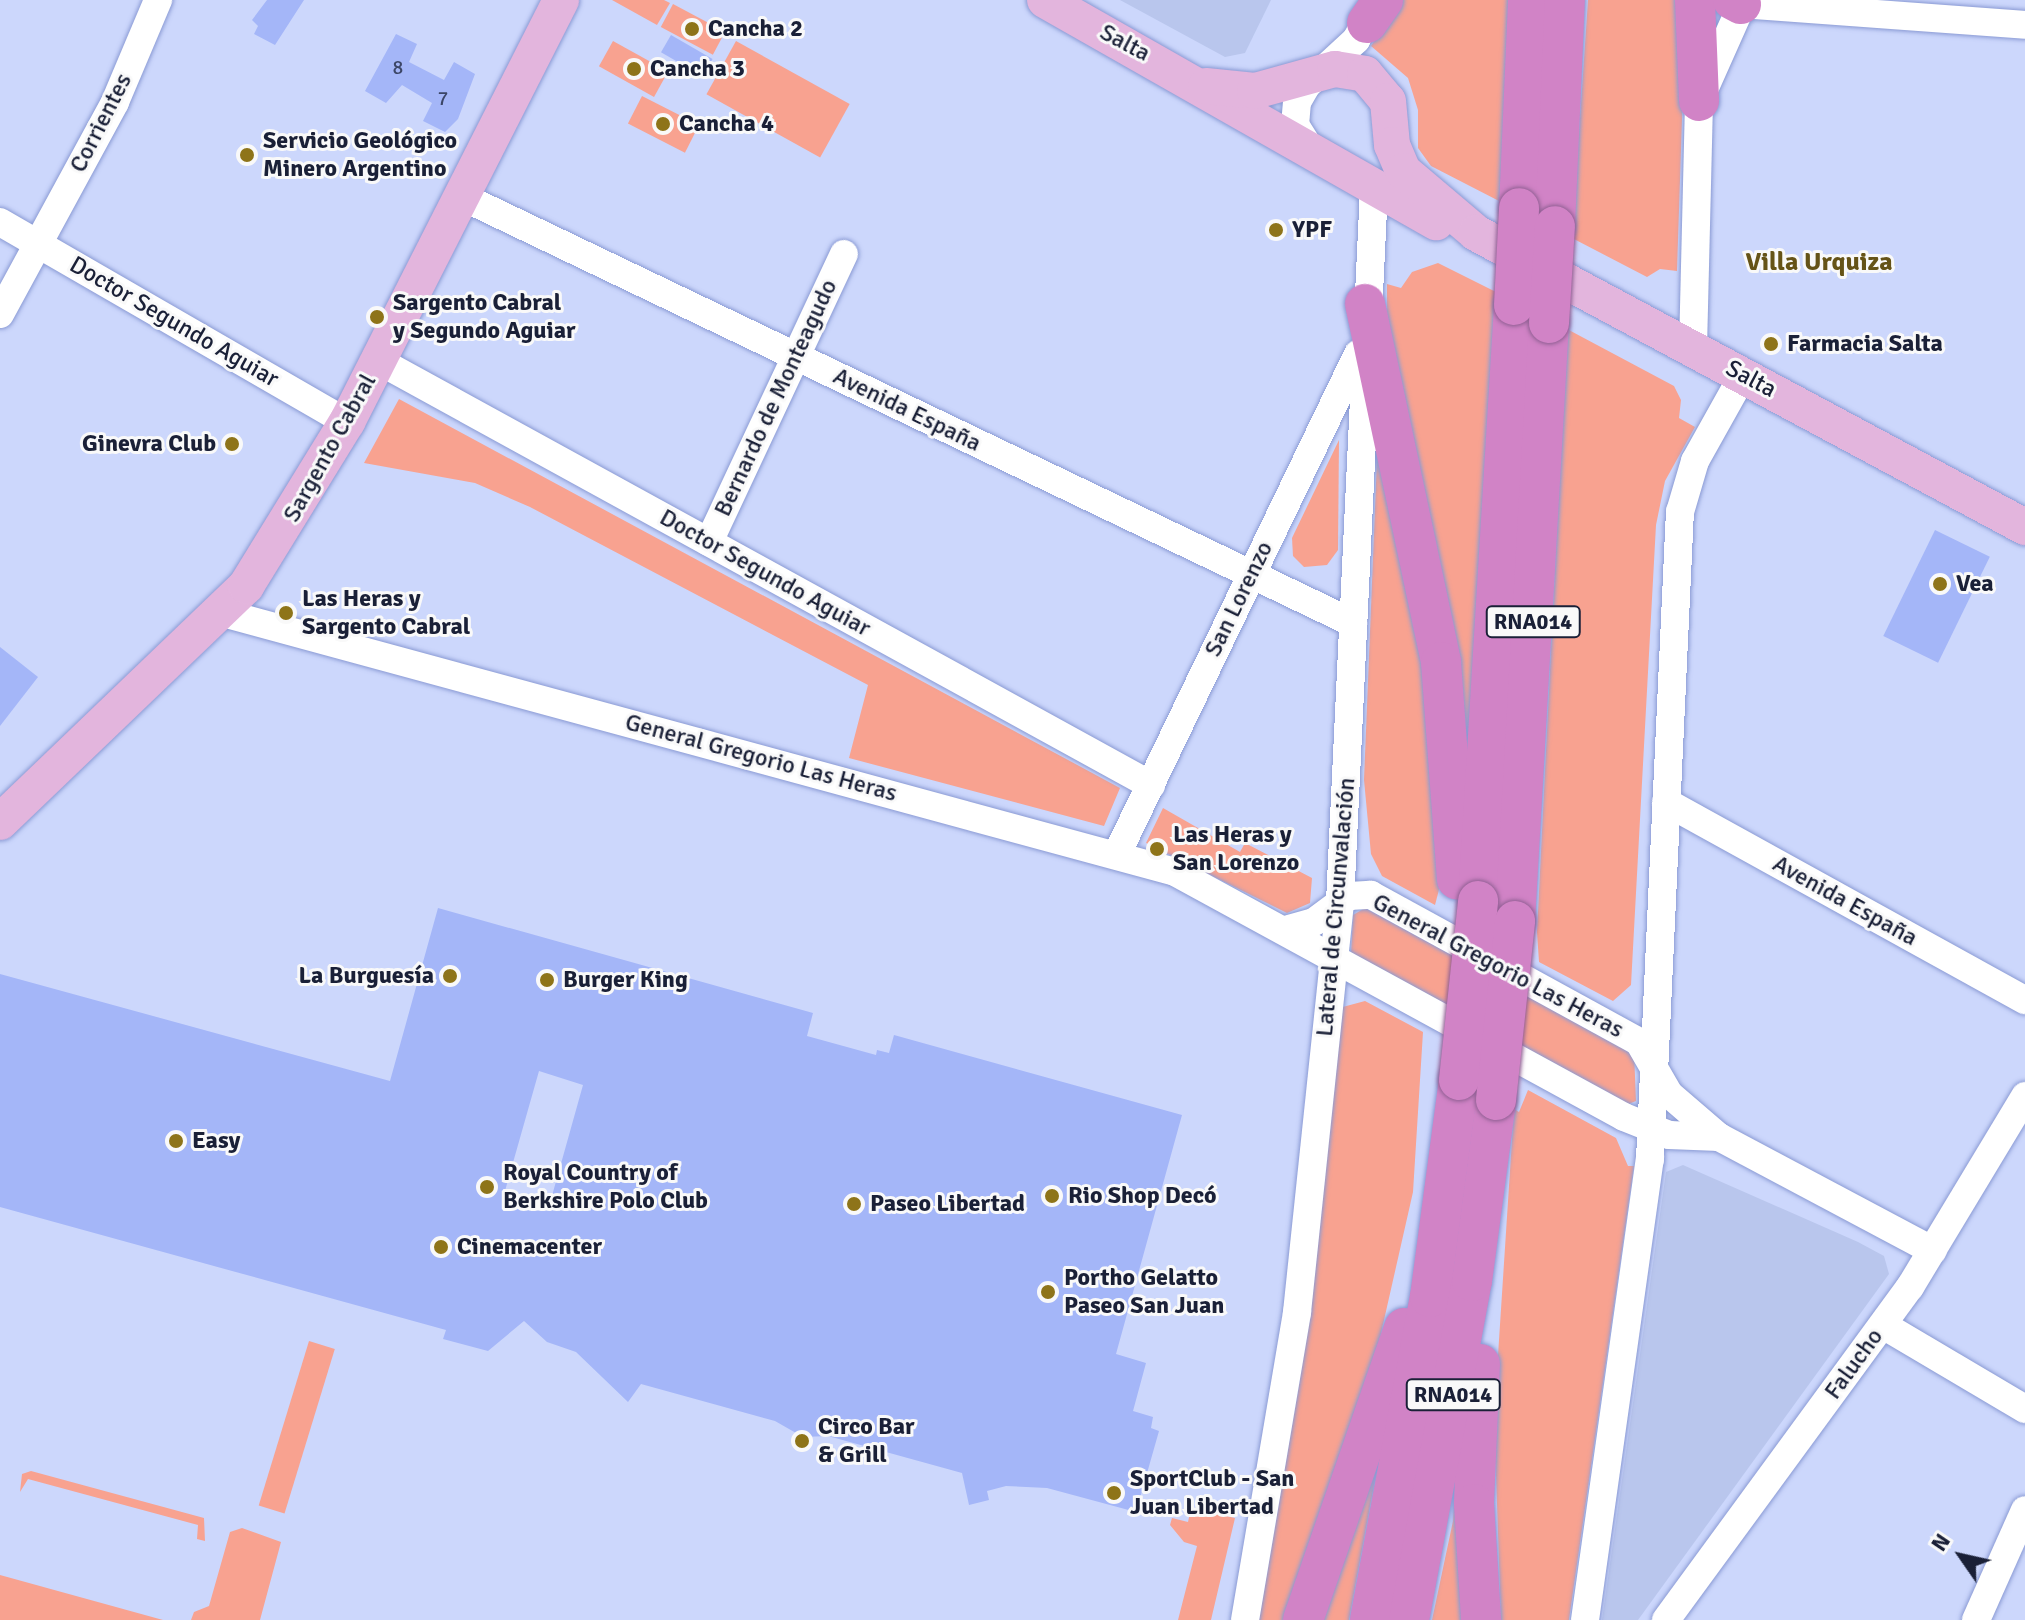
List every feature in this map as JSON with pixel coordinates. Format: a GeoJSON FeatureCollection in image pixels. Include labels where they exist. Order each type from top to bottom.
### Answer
{"type":"FeatureCollection","features":[{"type":"Feature","properties":{"kind":"highway","name":"RNA014"},"geometry":{"type":"LineString","coordinates":[[1370,1620],[1446,1182],[1464,1029],[1468,896],[1514,305],[1528,0]]}},
{"type":"Feature","properties":{"kind":"highway","name":"RNA014"},"geometry":{"type":"LineString","coordinates":[[1409,1620],[1489,1168],[1515,921],[1565,0]]}},
{"type":"Feature","properties":{"kind":"highway"},"geometry":{"type":"LineString","coordinates":[[1695,0],[1699,101]]}},
{"type":"Feature","properties":{"kind":"highway"},"geometry":{"type":"LineString","coordinates":[[1365,304],[1441,662],[1468,896]]}},
{"type":"Feature","properties":{"kind":"highway"},"geometry":{"type":"LineString","coordinates":[[1481,1620],[1474,1459],[1489,1168]]}},
{"type":"Feature","properties":{"kind":"highway"},"geometry":{"type":"LineString","coordinates":[[1303,1620],[1382,1399],[1446,1182]]}},
{"type":"Feature","properties":{"kind":"main road","name":"Sargento Cabral"},"geometry":{"type":"LineString","coordinates":[[0,822],[223,613],[286,527],[379,361],[561,0]]}},
{"type":"Feature","properties":{"kind":"main road","name":"Salta"},"geometry":{"type":"LineString","coordinates":[[1045,0],[1206,86],[1314,154],[1430,220],[1476,233],[2025,527]]}},
{"type":"Feature","properties":{"kind":"main road","name":"Salta"},"geometry":{"type":"LineString","coordinates":[[1206,86],[1255,91],[1346,69],[1372,79],[1388,101],[1392,145],[1403,171],[1476,233]]}},
{"type":"Feature","properties":{"kind":"street","name":"Corrientes"},"geometry":{"type":"LineString","coordinates":[[0,314],[115,102],[158,0]]}},
{"type":"Feature","properties":{"kind":"street"},"geometry":{"type":"LineString","coordinates":[[1693,348],[1699,101],[1739,1],[2025,25]]}},
{"type":"Feature","properties":{"kind":"street"},"geometry":{"type":"LineString","coordinates":[[1314,154],[1297,132],[1294,114],[1314,77],[1375,8]]}},
{"type":"Feature","properties":{"kind":"street","name":"Lateral de Circunvalación"},"geometry":{"type":"LineString","coordinates":[[1245,1620],[1295,1325],[1340,902],[1363,344],[1374,188]]}},
{"type":"Feature","properties":{"kind":"street","name":"Avenida España"},"geometry":{"type":"LineString","coordinates":[[461,196],[1353,623]]}},
{"type":"Feature","properties":{"kind":"street","name":"Doctor Segundo Aguiar"},"geometry":{"type":"LineString","coordinates":[[0,222],[347,422]]}},
{"type":"Feature","properties":{"kind":"street","name":"Bernardo de Monteagudo"},"geometry":{"type":"LineString","coordinates":[[709,542],[844,254]]}},
{"type":"Feature","properties":{"kind":"street","name":"San Lorenzo"},"geometry":{"type":"LineString","coordinates":[[1117,854],[1363,344]]}},
{"type":"Feature","properties":{"kind":"street","name":"Doctor Segundo Aguiar"},"geometry":{"type":"LineString","coordinates":[[379,361],[1151,785]]}},
{"type":"Feature","properties":{"kind":"street"},"geometry":{"type":"LineString","coordinates":[[1585,1620],[1651,1130],[1683,496],[1695,461],[1743,375]]}},
{"type":"Feature","properties":{"kind":"street","name":"General Gregorio Las Heras"},"geometry":{"type":"LineString","coordinates":[[223,613],[1117,854],[1201,882],[1289,929],[1333,959],[1651,1130],[1719,1137]]}},
{"type":"Feature","properties":{"kind":"street","name":"Avenida España"},"geometry":{"type":"LineString","coordinates":[[1666,802],[2025,1000]]}},
{"type":"Feature","properties":{"kind":"street","name":"General Gregorio Las Heras"},"geometry":{"type":"LineString","coordinates":[[1289,929],[1314,922],[1340,902],[1371,895],[1639,1042],[1669,1094],[1719,1137],[1933,1251]]}},
{"type":"Feature","properties":{"kind":"street","name":"Falucho"},"geometry":{"type":"LineString","coordinates":[[1666,1620],[1883,1325],[1933,1251],[2025,1096]]}},
{"type":"Feature","properties":{"kind":"street"},"geometry":{"type":"LineString","coordinates":[[1883,1325],[2025,1409]]}},
{"type":"Feature","properties":{"kind":"street"},"geometry":{"type":"LineString","coordinates":[[1976,1620],[2025,1510]]}},
{"type":"Feature","properties":{"kind":"shaded area"},"geometry":{"type":"Polygon","coordinates":[[[612,0],[664,0],[670,3],[657,25],[612,0]]]}},
{"type":"Feature","properties":{"kind":"shaded area"},"geometry":{"type":"Polygon","coordinates":[[[1120,0],[1271,0],[1245,53],[1225,57],[1120,0]]]}},
{"type":"Feature","properties":{"kind":"shaded area"},"geometry":{"type":"Polygon","coordinates":[[[1402,0],[1510,0],[1501,202],[1431,166],[1418,148],[1418,110],[1408,78],[1371,46],[1402,0]]]}},
{"type":"Feature","properties":{"kind":"shaded area"},"geometry":{"type":"Polygon","coordinates":[[[1588,0],[1686,0],[1677,271],[1660,269],[1647,277],[1572,238],[1588,0]]]}},
{"type":"Feature","properties":{"kind":"shaded area","name":"Cancha 2"},"geometry":{"type":"Polygon","coordinates":[[[673,4],[725,32],[713,55],[661,27],[673,4]]]}},
{"type":"Feature","properties":{"kind":"shaded area","name":"Cancha 3"},"geometry":{"type":"Polygon","coordinates":[[[613,41],[668,72],[654,97],[599,66],[613,41]]]}},
{"type":"Feature","properties":{"kind":"shaded area"},"geometry":{"type":"Polygon","coordinates":[[[736,41],[850,104],[820,157],[706,94],[736,41]]]}},
{"type":"Feature","properties":{"kind":"shaded area","name":"Cancha 4"},"geometry":{"type":"Polygon","coordinates":[[[642,96],[699,125],[685,153],[628,124],[642,96]]]}},
{"type":"Feature","properties":{"kind":"shaded area"},"geometry":{"type":"Polygon","coordinates":[[[1438,263],[1496,292],[1468,800],[1387,334],[1387,284],[1401,288],[1412,272],[1438,263]]]}},
{"type":"Feature","properties":{"kind":"shaded area"},"geometry":{"type":"Polygon","coordinates":[[[1567,329],[1674,386],[1681,400],[1679,418],[1695,427],[1665,481],[1656,525],[1631,985],[1613,1001],[1539,962],[1537,932],[1567,329]]]}},
{"type":"Feature","properties":{"kind":"shaded area"},"geometry":{"type":"Polygon","coordinates":[[[399,399],[1120,788],[1104,826],[849,758],[868,685],[530,507],[475,483],[364,463],[399,399]]]}},
{"type":"Feature","properties":{"kind":"shaded area"},"geometry":{"type":"Polygon","coordinates":[[[1378,434],[1415,592],[1441,882],[1435,905],[1382,876],[1371,854],[1364,780],[1378,434]]]}},
{"type":"Feature","properties":{"kind":"shaded area"},"geometry":{"type":"Polygon","coordinates":[[[1339,440],[1338,550],[1327,565],[1304,567],[1293,556],[1292,538],[1339,440]]]}},
{"type":"Feature","properties":{"kind":"shaded area"},"geometry":{"type":"Polygon","coordinates":[[[1163,808],[1240,852],[1245,843],[1312,878],[1310,903],[1287,913],[1146,843],[1163,808]]]}},
{"type":"Feature","properties":{"kind":"shaded area"},"geometry":{"type":"Polygon","coordinates":[[[1365,908],[1634,1052],[1636,1101],[1626,1105],[1351,954],[1353,915],[1365,908]]]}},
{"type":"Feature","properties":{"kind":"shaded area"},"geometry":{"type":"Polygon","coordinates":[[[1365,1001],[1423,1032],[1413,1192],[1372,1373],[1288,1620],[1259,1620],[1300,1379],[1339,1008],[1365,1001]]]}},
{"type":"Feature","properties":{"kind":"shaded area"},"geometry":{"type":"Polygon","coordinates":[[[1528,1090],[1616,1138],[1628,1166],[1634,1166],[1569,1620],[1501,1620],[1494,1417],[1514,1109],[1519,1112],[1528,1090]]]}},
{"type":"Feature","properties":{"kind":"shaded area"},"geometry":{"type":"Polygon","coordinates":[[[1683,1165],[1858,1242],[1884,1256],[1889,1274],[1638,1620],[1602,1620],[1666,1172],[1683,1165]]]}},
{"type":"Feature","properties":{"kind":"shaded area"},"geometry":{"type":"Polygon","coordinates":[[[309,1341],[335,1349],[285,1513],[259,1505],[309,1341]]]}},
{"type":"Feature","properties":{"kind":"shaded area"},"geometry":{"type":"Polygon","coordinates":[[[1381,1447],[1349,1620],[1313,1620],[1381,1447]]]}},
{"type":"Feature","properties":{"kind":"shaded area"},"geometry":{"type":"Polygon","coordinates":[[[31,1471],[204,1518],[205,1541],[197,1539],[198,1525],[28,1479],[20,1492],[22,1474],[31,1471]]]}},
{"type":"Feature","properties":{"kind":"shaded area"},"geometry":{"type":"Polygon","coordinates":[[[1455,1490],[1474,1620],[1432,1620],[1453,1521],[1455,1490]]]}},
{"type":"Feature","properties":{"kind":"shaded area"},"geometry":{"type":"Polygon","coordinates":[[[1191,1508],[1235,1518],[1211,1620],[1178,1620],[1197,1546],[1184,1542],[1170,1525],[1172,1518],[1188,1522],[1191,1508]]]}},
{"type":"Feature","properties":{"kind":"shaded area"},"geometry":{"type":"Polygon","coordinates":[[[242,1528],[281,1542],[260,1620],[191,1620],[194,1612],[209,1606],[230,1532],[242,1528]]]}},
{"type":"Feature","properties":{"kind":"shaded area"},"geometry":{"type":"Polygon","coordinates":[[[0,1575],[163,1620],[0,1620],[0,1575]]]}},
{"type":"Feature","properties":{"kind":"building"},"geometry":{"type":"Polygon","coordinates":[[[267,0],[304,0],[275,45],[254,34],[258,26],[252,20],[267,0]]]}},
{"type":"Feature","properties":{"kind":"building"},"geometry":{"type":"Polygon","coordinates":[[[396,34],[417,44],[409,62],[444,80],[454,62],[475,74],[458,119],[445,132],[423,121],[432,103],[402,85],[386,103],[365,91],[396,34]]]}},
{"type":"Feature","properties":{"kind":"building"},"geometry":{"type":"Polygon","coordinates":[[[671,35],[713,59],[703,76],[661,52],[671,35]]]}},
{"type":"Feature","properties":{"kind":"building","name":"Vea"},"geometry":{"type":"Polygon","coordinates":[[[1935,530],[1990,557],[1938,663],[1883,636],[1935,530]]]}},
{"type":"Feature","properties":{"kind":"building"},"geometry":{"type":"Polygon","coordinates":[[[0,647],[38,677],[0,726],[0,647]]]}},
{"type":"Feature","properties":{"kind":"building","name":"Paseo Libertad"},"geometry":{"type":"Polygon","coordinates":[[[438,908],[813,1013],[807,1036],[876,1055],[877,1050],[889,1053],[894,1035],[1182,1115],[1116,1354],[1146,1363],[1133,1411],[1153,1417],[1151,1428],[1159,1431],[1136,1512],[1047,1488],[1006,1486],[987,1491],[989,1500],[969,1505],[962,1473],[828,1436],[803,1437],[775,1421],[641,1384],[628,1402],[576,1352],[547,1342],[524,1321],[488,1351],[443,1339],[446,1330],[0,1207],[0,974],[390,1081],[438,908]],[[539,1071],[503,1198],[548,1210],[583,1085],[539,1071]]]}},
{"type":"Feature","properties":{"kind":"place","name":"Cancha 2"},"geometry":{"type":"Point","coordinates":[692,29]}},
{"type":"Feature","properties":{"kind":"place","name":"Cancha 3"},"geometry":{"type":"Point","coordinates":[634,69]}},
{"type":"Feature","properties":{"kind":"place","name":"Cancha 4"},"geometry":{"type":"Point","coordinates":[663,124]}},
{"type":"Feature","properties":{"kind":"place","name":"Servicio Geológico Minero Argentino"},"geometry":{"type":"Point","coordinates":[247,155]}},
{"type":"Feature","properties":{"kind":"place","name":"YPF"},"geometry":{"type":"Point","coordinates":[1276,230]}},
{"type":"Feature","properties":{"kind":"place","name":"Sargento Cabral y Segundo Aguiar"},"geometry":{"type":"Point","coordinates":[377,317]}},
{"type":"Feature","properties":{"kind":"place","name":"Farmacia Salta"},"geometry":{"type":"Point","coordinates":[1771,344]}},
{"type":"Feature","properties":{"kind":"place","name":"Ginevra Club"},"geometry":{"type":"Point","coordinates":[232,444]}},
{"type":"Feature","properties":{"kind":"place","name":"Vea"},"geometry":{"type":"Point","coordinates":[1940,584]}},
{"type":"Feature","properties":{"kind":"place","name":"Las Heras y Sargento Cabral"},"geometry":{"type":"Point","coordinates":[286,613]}},
{"type":"Feature","properties":{"kind":"place","name":"Las Heras y San Lorenzo"},"geometry":{"type":"Point","coordinates":[1157,849]}},
{"type":"Feature","properties":{"kind":"place","name":"La Burguesía"},"geometry":{"type":"Point","coordinates":[450,976]}},
{"type":"Feature","properties":{"kind":"place","name":"Burger King"},"geometry":{"type":"Point","coordinates":[547,980]}},
{"type":"Feature","properties":{"kind":"place","name":"Easy"},"geometry":{"type":"Point","coordinates":[176,1141]}},
{"type":"Feature","properties":{"kind":"place","name":"Royal Country of Berkshire Polo Club"},"geometry":{"type":"Point","coordinates":[487,1187]}},
{"type":"Feature","properties":{"kind":"place","name":"Rio Shop Decó"},"geometry":{"type":"Point","coordinates":[1052,1196]}},
{"type":"Feature","properties":{"kind":"place","name":"Paseo Libertad"},"geometry":{"type":"Point","coordinates":[854,1204]}},
{"type":"Feature","properties":{"kind":"place","name":"Cinemacenter"},"geometry":{"type":"Point","coordinates":[441,1247]}},
{"type":"Feature","properties":{"kind":"place","name":"Portho Gelatto Paseo San Juan"},"geometry":{"type":"Point","coordinates":[1048,1292]}},
{"type":"Feature","properties":{"kind":"place","name":"Circo Bar & Grill"},"geometry":{"type":"Point","coordinates":[802,1441]}},
{"type":"Feature","properties":{"kind":"place","name":"SportClub - San Juan Libertad"},"geometry":{"type":"Point","coordinates":[1114,1493]}},
{"type":"Feature","properties":{"kind":"district","name":"Villa Urquiza"},"geometry":{"type":"Point","coordinates":[1819,263]}}]}
